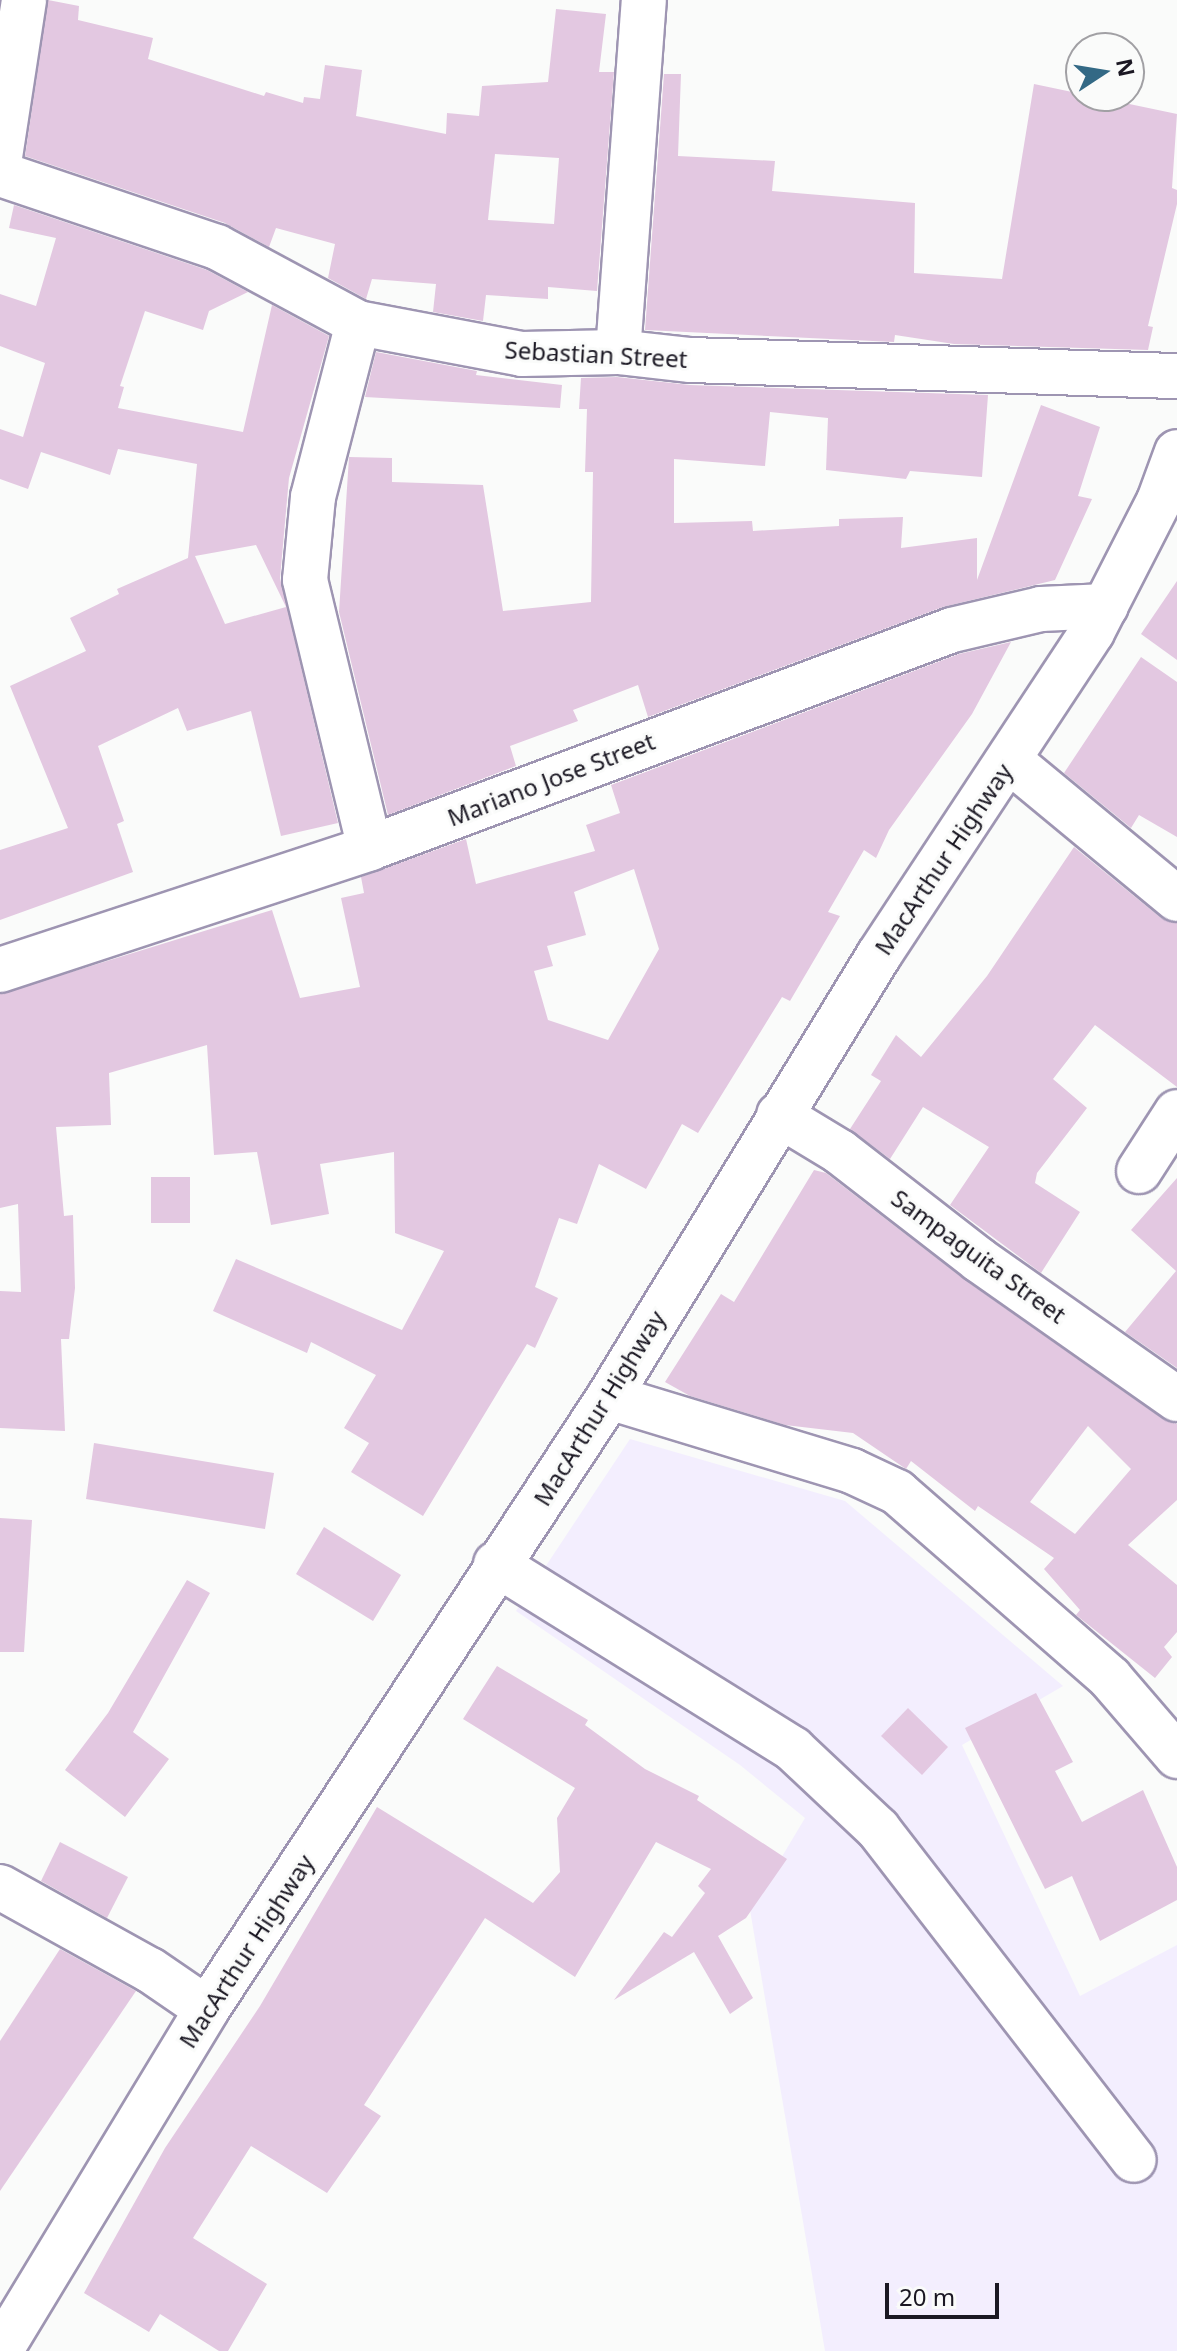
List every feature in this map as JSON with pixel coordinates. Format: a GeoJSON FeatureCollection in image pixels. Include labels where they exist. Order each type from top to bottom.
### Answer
{"type":"FeatureCollection","features":[{"type":"Feature","properties":{"kind":"main road"},"geometry":{"type":"LineString","coordinates":[[0,157],[24,0]]}},
{"type":"Feature","properties":{"kind":"main road"},"geometry":{"type":"LineString","coordinates":[[618,352],[644,0]]}},
{"type":"Feature","properties":{"kind":"main road","name":"Sebastian Street"},"geometry":{"type":"LineString","coordinates":[[0,174],[217,247],[358,323],[522,354],[618,352],[691,360],[1177,376]]}},
{"type":"Feature","properties":{"kind":"main road"},"geometry":{"type":"LineString","coordinates":[[358,323],[313,497],[305,580],[370,848]]}},
{"type":"Feature","properties":{"kind":"main road","name":"MacArthur Highway"},"geometry":{"type":"LineString","coordinates":[[0,2351],[207,2009],[496,1564],[609,1397],[779,1115],[1106,606],[1159,501],[1177,452]]}},
{"type":"Feature","properties":{"kind":"main road","name":"Mariano Jose Street"},"geometry":{"type":"LineString","coordinates":[[0,970],[370,848],[952,630],[1041,609],[1106,606]]}},
{"type":"Feature","properties":{"kind":"main road"},"geometry":{"type":"LineString","coordinates":[[1009,760],[1177,899]]}},
{"type":"Feature","properties":{"kind":"main road"},"geometry":{"type":"LineString","coordinates":[[1139,1171],[1177,1112]]}},
{"type":"Feature","properties":{"kind":"main road","name":"Sampaguita Street"},"geometry":{"type":"LineString","coordinates":[[779,1115],[840,1152],[979,1260],[1177,1399]]}},
{"type":"Feature","properties":{"kind":"main road"},"geometry":{"type":"LineString","coordinates":[[609,1397],[852,1471],[897,1492],[1110,1678],[1177,1756]]}},
{"type":"Feature","properties":{"kind":"main road"},"geometry":{"type":"LineString","coordinates":[[496,1564],[793,1749],[878,1829],[1134,2160]]}},
{"type":"Feature","properties":{"kind":"main road"},"geometry":{"type":"LineString","coordinates":[[0,1887],[150,1970],[207,2009]]}},
{"type":"Feature","properties":{"kind":"shaded area"},"geometry":{"type":"Polygon","coordinates":[[[630,1439],[845,1501],[1063,1686],[962,1745],[1080,1996],[1177,1945],[1177,2351],[825,2351],[750,1910],[805,1818],[740,1765],[516,1611],[630,1439]]]}},
{"type":"Feature","properties":{"kind":"building"},"geometry":{"type":"Polygon","coordinates":[[[48,0],[79,6],[78,20],[153,38],[148,59],[264,96],[266,92],[303,103],[304,97],[320,99],[325,65],[362,70],[356,116],[446,134],[447,113],[479,116],[482,86],[548,82],[556,9],[606,14],[599,72],[614,72],[597,291],[548,287],[548,299],[486,295],[483,321],[433,312],[436,284],[372,279],[366,299],[328,278],[335,244],[276,228],[269,247],[225,223],[25,156],[48,0]],[[495,154],[488,220],[554,224],[559,158],[495,154]]]}},
{"type":"Feature","properties":{"kind":"building"},"geometry":{"type":"Polygon","coordinates":[[[664,74],[681,74],[678,156],[775,161],[772,191],[915,203],[914,273],[1002,279],[1034,84],[1065,91],[1065,112],[1145,112],[1145,107],[1177,114],[1172,188],[1177,190],[1177,204],[1148,326],[1153,327],[1148,350],[954,344],[895,335],[894,342],[645,330],[664,74]]]}},
{"type":"Feature","properties":{"kind":"building"},"geometry":{"type":"Polygon","coordinates":[[[14,205],[207,270],[248,292],[209,311],[203,330],[145,311],[120,386],[124,387],[118,408],[243,432],[272,305],[329,336],[289,478],[280,578],[338,823],[281,836],[251,711],[187,731],[178,708],[98,746],[124,821],[117,824],[133,872],[0,920],[0,850],[68,828],[10,686],[86,651],[70,618],[119,594],[117,589],[188,558],[197,464],[118,449],[110,475],[41,452],[28,489],[0,479],[0,429],[23,437],[45,363],[0,346],[0,294],[36,306],[56,238],[9,228],[14,205]],[[256,545],[195,556],[225,624],[286,607],[256,545]]]}},
{"type":"Feature","properties":{"kind":"building"},"geometry":{"type":"Polygon","coordinates":[[[376,352],[477,371],[476,375],[562,385],[560,408],[365,397],[376,352]]]}},
{"type":"Feature","properties":{"kind":"building"},"geometry":{"type":"Polygon","coordinates":[[[617,377],[690,385],[988,395],[982,477],[910,471],[906,479],[826,470],[828,418],[770,412],[765,466],[674,459],[674,523],[752,521],[753,531],[839,526],[839,519],[903,517],[901,548],[977,538],[977,580],[1041,405],[1100,427],[1078,496],[1092,499],[1055,580],[943,607],[648,717],[638,685],[573,710],[578,721],[510,746],[516,766],[388,815],[339,612],[349,457],[392,458],[392,482],[483,485],[503,611],[591,602],[593,472],[585,472],[587,409],[579,409],[581,378],[617,377]]]}},
{"type":"Feature","properties":{"kind":"building"},"geometry":{"type":"Polygon","coordinates":[[[1177,581],[1177,660],[1141,634],[1177,581]]]}},
{"type":"Feature","properties":{"kind":"building"},"geometry":{"type":"Polygon","coordinates":[[[1011,642],[972,714],[889,830],[876,858],[864,850],[828,912],[840,916],[790,1001],[782,997],[698,1133],[682,1124],[646,1189],[599,1164],[577,1224],[559,1218],[535,1287],[558,1298],[535,1348],[527,1344],[423,1516],[351,1472],[369,1443],[344,1428],[376,1375],[311,1342],[307,1353],[213,1311],[236,1259],[402,1330],[444,1251],[395,1233],[394,1152],[320,1164],[329,1214],[271,1225],[257,1152],[214,1155],[207,1045],[109,1073],[111,1125],[56,1127],[64,1216],[73,1215],[75,1288],[69,1339],[61,1339],[65,1431],[0,1428],[0,1291],[21,1292],[18,1204],[0,1208],[0,994],[272,910],[300,998],[360,987],[341,898],[364,893],[361,877],[466,839],[476,884],[595,851],[586,825],[620,813],[611,785],[959,654],[1011,642]],[[634,869],[574,892],[586,935],[547,946],[553,966],[534,971],[548,1020],[608,1040],[659,949],[634,869]]]}},
{"type":"Feature","properties":{"kind":"building"},"geometry":{"type":"Polygon","coordinates":[[[1141,657],[1177,682],[1177,837],[1139,815],[1131,828],[1064,773],[1141,657]]]}},
{"type":"Feature","properties":{"kind":"building"},"geometry":{"type":"Polygon","coordinates":[[[1074,847],[1161,918],[1177,923],[1177,1087],[1095,1025],[1053,1079],[1087,1108],[1037,1173],[1035,1183],[1080,1212],[1041,1273],[950,1205],[989,1147],[923,1107],[890,1159],[850,1129],[881,1081],[871,1075],[896,1035],[921,1057],[987,976],[1074,847]]]}},
{"type":"Feature","properties":{"kind":"building"},"geometry":{"type":"Polygon","coordinates":[[[814,1170],[826,1173],[965,1280],[1163,1419],[1177,1424],[1177,1500],[1128,1545],[1177,1585],[1177,1632],[1164,1647],[1172,1657],[1155,1678],[1076,1615],[1080,1610],[1044,1569],[1054,1558],[978,1506],[975,1511],[911,1461],[906,1469],[853,1433],[785,1425],[690,1396],[665,1382],[721,1294],[734,1302],[814,1170]],[[1088,1426],[1030,1502],[1075,1534],[1131,1469],[1088,1426]]]}},
{"type":"Feature","properties":{"kind":"building"},"geometry":{"type":"Polygon","coordinates":[[[151,1177],[190,1177],[190,1223],[151,1223],[151,1177]]]}},
{"type":"Feature","properties":{"kind":"building"},"geometry":{"type":"Polygon","coordinates":[[[1177,1178],[1177,1368],[1125,1332],[1176,1271],[1131,1230],[1177,1178]]]}},
{"type":"Feature","properties":{"kind":"building"},"geometry":{"type":"Polygon","coordinates":[[[94,1443],[274,1473],[265,1529],[86,1499],[94,1443]]]}},
{"type":"Feature","properties":{"kind":"building"},"geometry":{"type":"Polygon","coordinates":[[[0,1518],[32,1520],[24,1652],[0,1652],[0,1518]]]}},
{"type":"Feature","properties":{"kind":"building"},"geometry":{"type":"Polygon","coordinates":[[[324,1527],[401,1575],[373,1621],[296,1574],[324,1527]]]}},
{"type":"Feature","properties":{"kind":"building"},"geometry":{"type":"Polygon","coordinates":[[[187,1580],[210,1593],[133,1732],[169,1759],[125,1817],[65,1770],[108,1713],[187,1580]]]}},
{"type":"Feature","properties":{"kind":"building"},"geometry":{"type":"Polygon","coordinates":[[[497,1666],[588,1720],[585,1725],[645,1769],[699,1796],[697,1800],[787,1859],[746,1918],[718,1936],[753,1998],[730,2014],[694,1952],[614,2000],[664,1932],[672,1937],[705,1893],[698,1886],[711,1869],[656,1842],[575,1977],[485,1918],[364,2105],[381,2116],[327,2193],[251,2146],[193,2238],[267,2284],[228,2351],[219,2351],[160,2314],[149,2332],[84,2293],[165,2148],[260,2006],[377,1807],[533,1903],[560,1872],[557,1818],[575,1788],[463,1719],[497,1666]]]}},
{"type":"Feature","properties":{"kind":"building"},"geometry":{"type":"Polygon","coordinates":[[[1036,1693],[1073,1762],[1055,1771],[1082,1822],[1143,1790],[1177,1867],[1177,1900],[1100,1941],[1072,1876],[1045,1889],[965,1728],[1036,1693]]]}},
{"type":"Feature","properties":{"kind":"building"},"geometry":{"type":"Polygon","coordinates":[[[908,1708],[948,1747],[922,1775],[881,1736],[908,1708]]]}},
{"type":"Feature","properties":{"kind":"building"},"geometry":{"type":"Polygon","coordinates":[[[60,1842],[128,1877],[107,1918],[41,1881],[60,1842]]]}},
{"type":"Feature","properties":{"kind":"building"},"geometry":{"type":"Polygon","coordinates":[[[60,1949],[136,1991],[0,2191],[0,2041],[60,1949]]]}}]}
